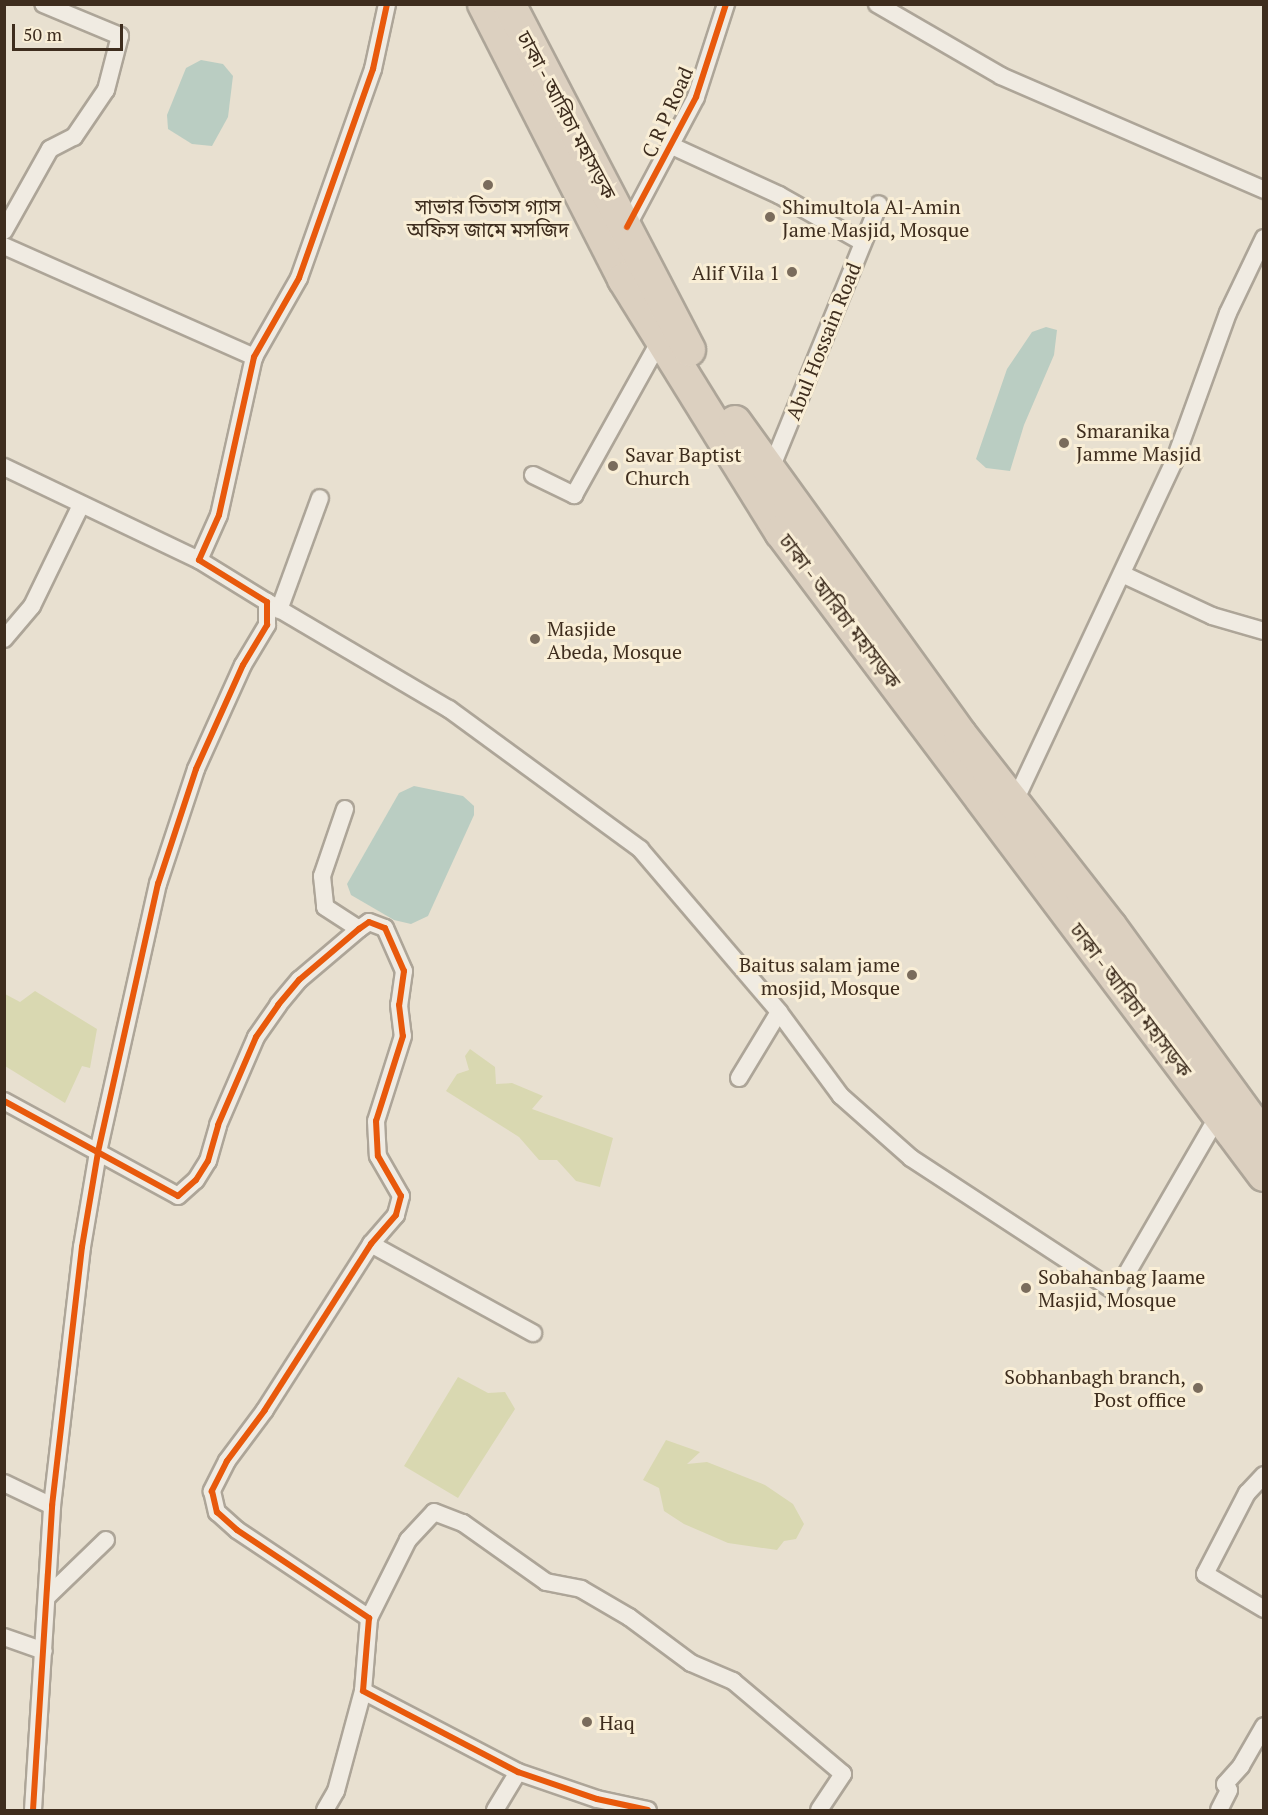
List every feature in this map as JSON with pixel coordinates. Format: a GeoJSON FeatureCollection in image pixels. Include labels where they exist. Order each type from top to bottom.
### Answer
{"type":"FeatureCollection","features":[{"type":"Feature","properties":{"kind":"highway","name":"ঢাকা - আরিচা মহাসড়ক"},"geometry":{"type":"LineString","coordinates":[[484,4],[624,279],[781,532],[1263,1175]]}},
{"type":"Feature","properties":{"kind":"highway","name":"ঢাকা - আরিচা মহাসড়ক"},"geometry":{"type":"LineString","coordinates":[[509,4],[705,380],[1014,803],[1110,926],[1263,1138]]}},
{"type":"Feature","properties":{"kind":"street"},"geometry":{"type":"LineString","coordinates":[[4,231],[50,149],[74,137],[105,90],[120,36],[43,4]]}},
{"type":"Feature","properties":{"kind":"street"},"geometry":{"type":"LineString","coordinates":[[199,560],[219,515],[254,357],[299,278],[373,69],[387,4]]}},
{"type":"Feature","properties":{"kind":"street","name":"C R P Road"},"geometry":{"type":"LineString","coordinates":[[627,227],[696,97],[726,4]]}},
{"type":"Feature","properties":{"kind":"street"},"geometry":{"type":"LineString","coordinates":[[877,4],[1001,76],[1263,190]]}},
{"type":"Feature","properties":{"kind":"street","name":"Abul Hossain Road"},"geometry":{"type":"LineString","coordinates":[[672,146],[779,195],[862,242],[770,471]]}},
{"type":"Feature","properties":{"kind":"street"},"geometry":{"type":"LineString","coordinates":[[862,242],[879,204]]}},
{"type":"Feature","properties":{"kind":"street"},"geometry":{"type":"LineString","coordinates":[[1014,803],[1174,462],[1228,313],[1263,238]]}},
{"type":"Feature","properties":{"kind":"street"},"geometry":{"type":"LineString","coordinates":[[4,246],[254,357]]}},
{"type":"Feature","properties":{"kind":"street"},"geometry":{"type":"LineString","coordinates":[[533,475],[574,495],[661,339]]}},
{"type":"Feature","properties":{"kind":"street"},"geometry":{"type":"LineString","coordinates":[[4,467],[199,560],[273,606],[449,708],[640,849],[779,1012],[841,1096],[911,1158],[1116,1292],[1218,1116]]}},
{"type":"Feature","properties":{"kind":"street"},"geometry":{"type":"LineString","coordinates":[[33,1810],[52,1506],[82,1247],[98,1152],[158,884],[196,769],[243,665],[267,625],[320,498]]}},
{"type":"Feature","properties":{"kind":"street"},"geometry":{"type":"LineString","coordinates":[[4,639],[32,606],[81,505]]}},
{"type":"Feature","properties":{"kind":"street"},"geometry":{"type":"LineString","coordinates":[[1122,574],[1212,616],[1263,631]]}},
{"type":"Feature","properties":{"kind":"street"},"geometry":{"type":"LineString","coordinates":[[345,809],[322,876],[325,907],[359,929]]}},
{"type":"Feature","properties":{"kind":"street"},"geometry":{"type":"LineString","coordinates":[[4,1101],[178,1196],[196,1180],[208,1161],[218,1125],[256,1037],[299,980],[369,922],[385,928],[404,971],[399,1005],[403,1036],[376,1121],[378,1156],[401,1196],[396,1215],[371,1244],[265,1410],[227,1461],[212,1491],[217,1512],[237,1530],[369,1618]]}},
{"type":"Feature","properties":{"kind":"street"},"geometry":{"type":"LineString","coordinates":[[740,1078],[779,1012]]}},
{"type":"Feature","properties":{"kind":"street"},"geometry":{"type":"LineString","coordinates":[[371,1244],[533,1333]]}},
{"type":"Feature","properties":{"kind":"street"},"geometry":{"type":"LineString","coordinates":[[1263,1475],[1247,1493],[1206,1574],[1263,1609]]}},
{"type":"Feature","properties":{"kind":"street"},"geometry":{"type":"LineString","coordinates":[[4,1483],[52,1506]]}},
{"type":"Feature","properties":{"kind":"street"},"geometry":{"type":"LineString","coordinates":[[325,1810],[336,1791],[363,1691],[369,1618],[408,1540],[434,1512],[463,1523],[546,1582],[581,1589],[629,1617],[691,1663],[733,1681],[843,1774],[819,1810]]}},
{"type":"Feature","properties":{"kind":"street"},"geometry":{"type":"LineString","coordinates":[[47,1597],[106,1540]]}},
{"type":"Feature","properties":{"kind":"street"},"geometry":{"type":"LineString","coordinates":[[4,1637],[44,1651]]}},
{"type":"Feature","properties":{"kind":"street"},"geometry":{"type":"LineString","coordinates":[[363,1691],[518,1772],[597,1799],[648,1810]]}},
{"type":"Feature","properties":{"kind":"street"},"geometry":{"type":"LineString","coordinates":[[1219,1810],[1229,1790],[1225,1784],[1241,1766],[1263,1726]]}},
{"type":"Feature","properties":{"kind":"street"},"geometry":{"type":"LineString","coordinates":[[495,1810],[518,1772]]}},
{"type":"Feature","properties":{"kind":"green space"},"geometry":{"type":"Polygon","coordinates":[[[35,991],[97,1029],[90,1068],[82,1066],[65,1103],[5,1066],[5,994],[20,1002],[35,991]]]}},
{"type":"Feature","properties":{"kind":"green space"},"geometry":{"type":"Polygon","coordinates":[[[470,1049],[495,1067],[496,1084],[512,1083],[543,1096],[532,1109],[613,1138],[600,1187],[576,1181],[557,1160],[539,1160],[519,1137],[446,1091],[457,1074],[469,1070],[465,1056],[470,1049]]]}},
{"type":"Feature","properties":{"kind":"green space"},"geometry":{"type":"Polygon","coordinates":[[[458,1377],[488,1393],[505,1392],[515,1409],[458,1498],[404,1466],[458,1377]]]}},
{"type":"Feature","properties":{"kind":"green space"},"geometry":{"type":"Polygon","coordinates":[[[666,1440],[700,1452],[687,1464],[707,1462],[765,1485],[793,1504],[804,1524],[796,1539],[784,1541],[777,1550],[728,1543],[684,1524],[664,1511],[659,1488],[643,1480],[666,1440]]]}},
{"type":"Feature","properties":{"kind":"shaded area"},"geometry":{"type":"Polygon","coordinates":[[[201,60],[223,64],[233,76],[228,117],[212,146],[192,144],[168,129],[167,115],[186,68],[201,60]]]}},
{"type":"Feature","properties":{"kind":"shaded area"},"geometry":{"type":"Polygon","coordinates":[[[1046,327],[1057,330],[1054,355],[1024,425],[1010,471],[986,468],[976,459],[1007,369],[1032,332],[1046,327]]]}},
{"type":"Feature","properties":{"kind":"shaded area"},"geometry":{"type":"Polygon","coordinates":[[[414,786],[463,796],[474,806],[474,815],[428,916],[411,924],[394,920],[351,895],[347,884],[399,793],[414,786]]]}},
{"type":"Feature","properties":{"kind":"cycle path"},"geometry":{"type":"LineString","coordinates":[[33,1810],[52,1506],[82,1247],[98,1152],[158,884],[196,769],[243,665],[267,625],[267,602],[199,560],[219,515],[254,357],[299,278],[373,69],[387,4]]}},
{"type":"Feature","properties":{"kind":"cycle path"},"geometry":{"type":"LineString","coordinates":[[627,227],[696,97],[726,4]]}},
{"type":"Feature","properties":{"kind":"cycle path"},"geometry":{"type":"LineString","coordinates":[[4,1101],[178,1196],[196,1180],[208,1161],[218,1125],[256,1037],[278,1005],[299,980],[359,929],[369,922],[385,928],[404,971],[399,1005],[403,1036],[376,1121],[378,1156],[401,1196],[396,1215],[371,1244],[265,1410],[227,1461],[212,1491],[217,1512],[237,1530],[369,1618],[363,1691],[518,1772],[597,1799],[648,1810]]}},
{"type":"Feature","properties":{"kind":"place","name":"সাভার তিতাস গ্যাস অফিস জামে মসজিদ"},"geometry":{"type":"Point","coordinates":[488,185]}},
{"type":"Feature","properties":{"kind":"place","name":"Shimultola Al-Amin Jame Masjid, Mosque"},"geometry":{"type":"Point","coordinates":[770,217]}},
{"type":"Feature","properties":{"kind":"place","name":"Alif Vila 1"},"geometry":{"type":"Point","coordinates":[792,272]}},
{"type":"Feature","properties":{"kind":"place","name":"Smaranika Jamme Masjid"},"geometry":{"type":"Point","coordinates":[1064,443]}},
{"type":"Feature","properties":{"kind":"place","name":"Savar Baptist Church"},"geometry":{"type":"Point","coordinates":[613,466]}},
{"type":"Feature","properties":{"kind":"place","name":"Masjide Abeda, Mosque"},"geometry":{"type":"Point","coordinates":[535,639]}},
{"type":"Feature","properties":{"kind":"place","name":"Baitus salam jame mosjid, Mosque"},"geometry":{"type":"Point","coordinates":[912,975]}},
{"type":"Feature","properties":{"kind":"place","name":"Sobahanbag Jaame Masjid, Mosque"},"geometry":{"type":"Point","coordinates":[1026,1288]}},
{"type":"Feature","properties":{"kind":"place","name":"Sobhanbagh branch, Post office"},"geometry":{"type":"Point","coordinates":[1198,1388]}},
{"type":"Feature","properties":{"kind":"place","name":"Haq"},"geometry":{"type":"Point","coordinates":[587,1722]}}]}
